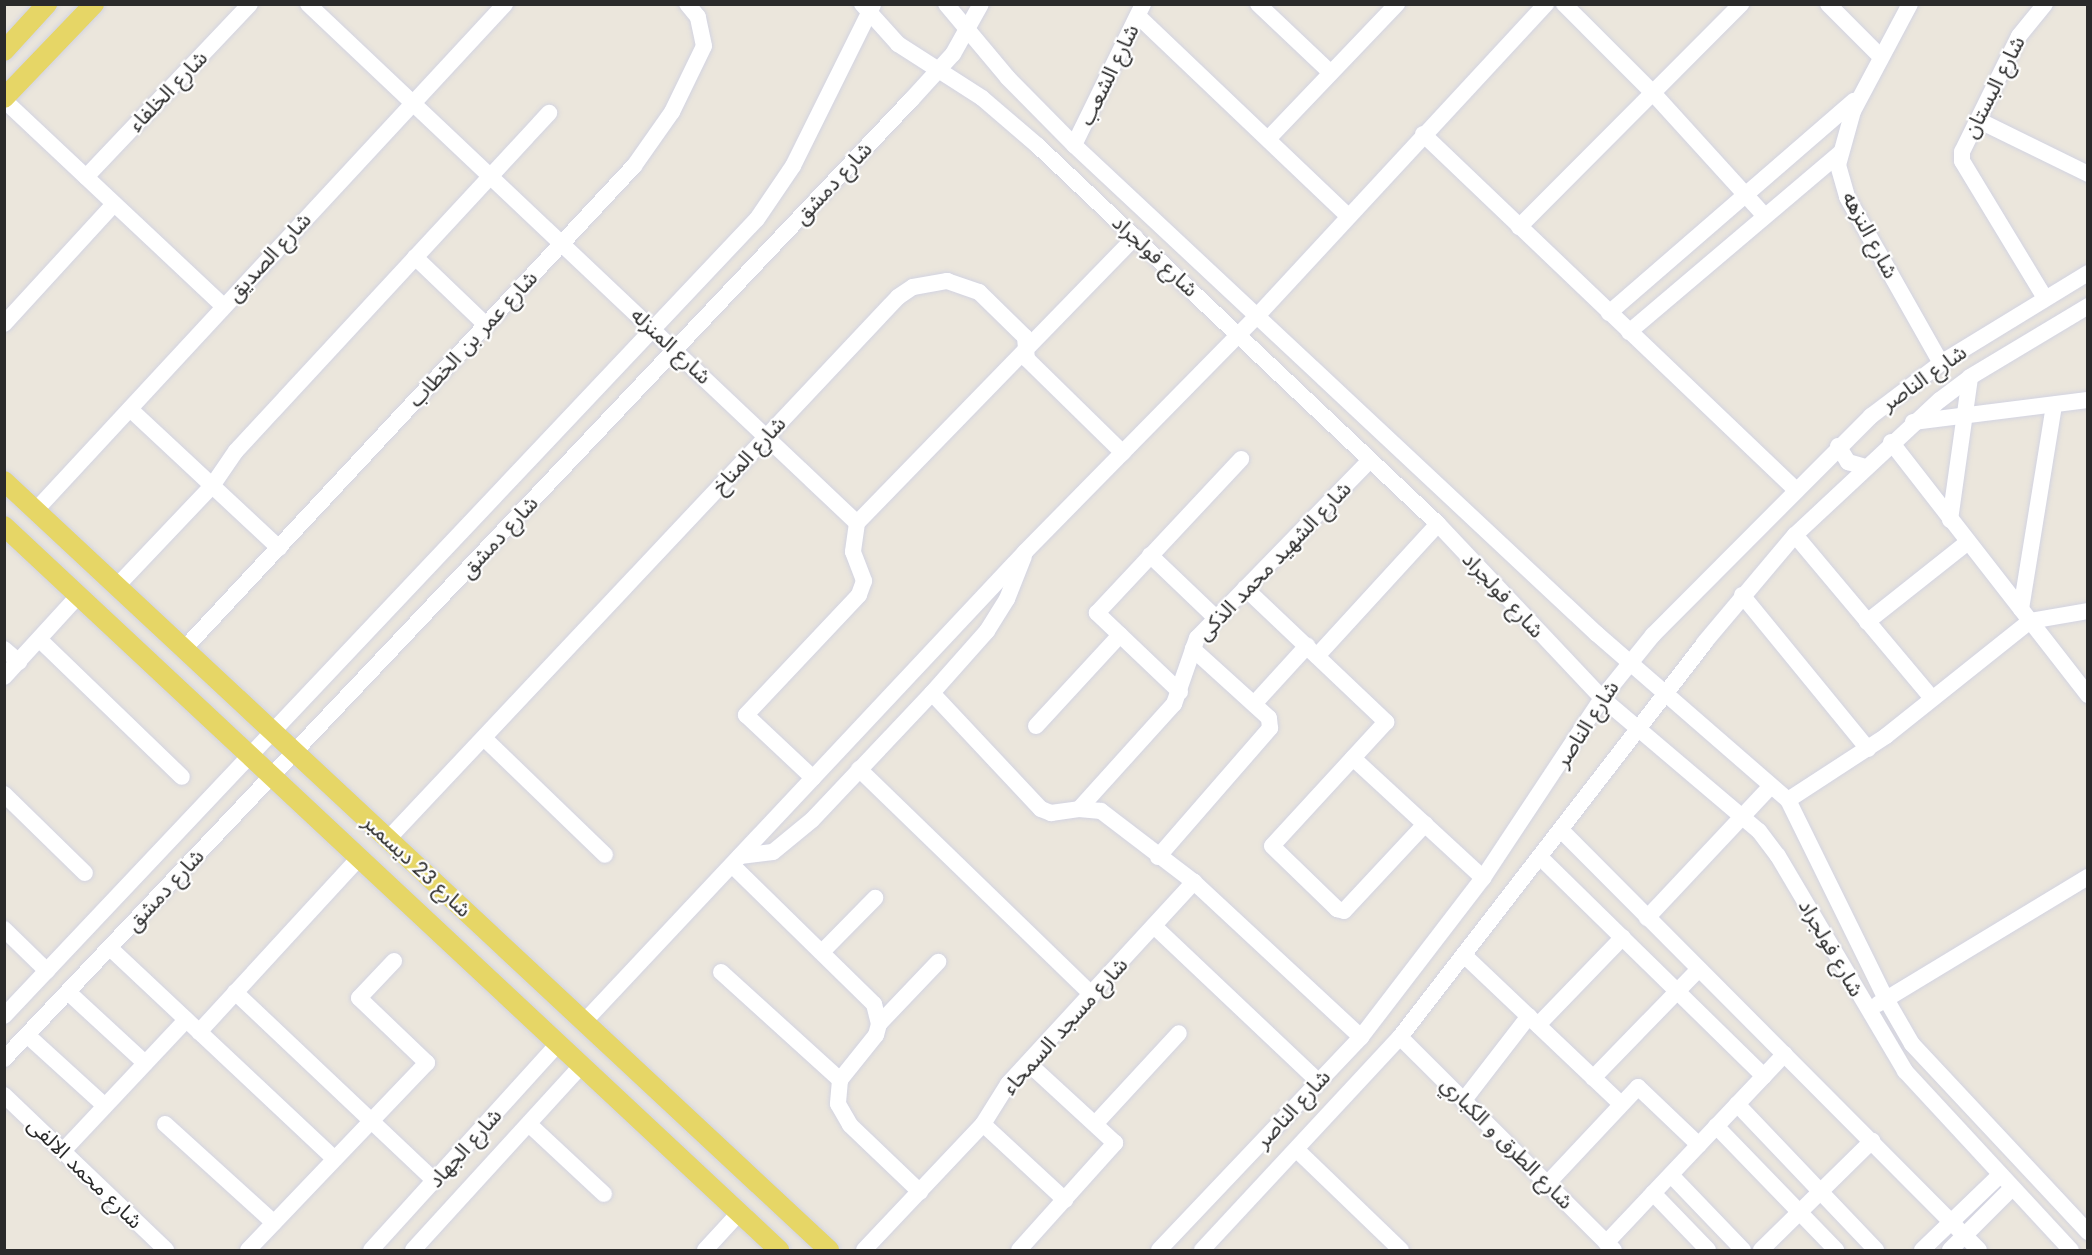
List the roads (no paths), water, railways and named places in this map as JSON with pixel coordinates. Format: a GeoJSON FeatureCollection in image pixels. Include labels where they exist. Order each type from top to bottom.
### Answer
{"type":"FeatureCollection","features":[{"type":"Feature","properties":{"kind":"main road"},"geometry":{"type":"LineString","coordinates":[[4,51],[47,4]]}},
{"type":"Feature","properties":{"kind":"main road"},"geometry":{"type":"LineString","coordinates":[[4,99],[94,4]]}},
{"type":"Feature","properties":{"kind":"main road","name":"شارع 23 ديسمبر"},"geometry":{"type":"LineString","coordinates":[[4,481],[830,1251]]}},
{"type":"Feature","properties":{"kind":"main road","name":"شارع 23 ديسمبر"},"geometry":{"type":"LineString","coordinates":[[4,526],[779,1251]]}},
{"type":"Feature","properties":{"kind":"main road"},"geometry":{"type":"LineString","coordinates":[[670,1148],[693,1123]]}},
{"type":"Feature","properties":{"kind":"street","name":"شارع الخلفاء"},"geometry":{"type":"LineString","coordinates":[[86,177],[250,4]]}},
{"type":"Feature","properties":{"kind":"street","name":"شارع المنزله"},"geometry":{"type":"LineString","coordinates":[[308,4],[857,523]]}},
{"type":"Feature","properties":{"kind":"street","name":"شارع الصديق"},"geometry":{"type":"LineString","coordinates":[[36,510],[505,4]]}},
{"type":"Feature","properties":{"kind":"street","name":"شارع عمر بن الخطاب"},"geometry":{"type":"LineString","coordinates":[[184,649],[562,244],[654,140],[699,61],[704,31],[687,4]]}},
{"type":"Feature","properties":{"kind":"street","name":"شارع فولجراد"},"geometry":{"type":"LineString","coordinates":[[945,4],[1074,145],[1597,634],[1630,660],[1788,800],[1886,999],[1926,1063],[2088,1232]]}},
{"type":"Feature","properties":{"kind":"street","name":"شارع دمشق"},"geometry":{"type":"LineString","coordinates":[[4,1059],[676,351],[938,71],[968,31],[981,4]]}},
{"type":"Feature","properties":{"kind":"street"},"geometry":{"type":"LineString","coordinates":[[1258,4],[1331,74]]}},
{"type":"Feature","properties":{"kind":"street"},"geometry":{"type":"LineString","coordinates":[[1268,139],[1397,4]]}},
{"type":"Feature","properties":{"kind":"street"},"geometry":{"type":"LineString","coordinates":[[1564,4],[1653,93],[1765,216]]}},
{"type":"Feature","properties":{"kind":"street"},"geometry":{"type":"LineString","coordinates":[[1519,227],[1741,4]]}},
{"type":"Feature","properties":{"kind":"street"},"geometry":{"type":"LineString","coordinates":[[1828,4],[1881,57]]}},
{"type":"Feature","properties":{"kind":"street","name":"شارع النزهه"},"geometry":{"type":"LineString","coordinates":[[1910,4],[1845,130],[1840,153],[1841,180],[1847,197],[1941,363]]}},
{"type":"Feature","properties":{"kind":"street","name":"شارع البستان"},"geometry":{"type":"LineString","coordinates":[[2045,4],[2019,36],[1962,152],[1964,170],[2045,298]]}},
{"type":"Feature","properties":{"kind":"street"},"geometry":{"type":"LineString","coordinates":[[584,1022],[1025,552],[1258,315],[1542,6]]}},
{"type":"Feature","properties":{"kind":"street","name":"شارع فولجراد"},"geometry":{"type":"LineString","coordinates":[[868,8],[898,44],[1000,112],[1239,334],[1438,524],[1602,698],[1743,818],[1778,856],[1867,1011],[1905,1071],[2071,1251]]}},
{"type":"Feature","properties":{"kind":"street","name":"شارع دمشق"},"geometry":{"type":"LineString","coordinates":[[7,1008],[47,971],[770,202],[868,8]]}},
{"type":"Feature","properties":{"kind":"street"},"geometry":{"type":"LineString","coordinates":[[1141,10],[1268,139],[1348,216]]}},
{"type":"Feature","properties":{"kind":"street","name":"شارع الشعب"},"geometry":{"type":"LineString","coordinates":[[1074,145],[1141,10]]}},
{"type":"Feature","properties":{"kind":"street"},"geometry":{"type":"LineString","coordinates":[[1609,313],[1862,95]]}},
{"type":"Feature","properties":{"kind":"street"},"geometry":{"type":"LineString","coordinates":[[4,99],[223,306]]}},
{"type":"Feature","properties":{"kind":"street"},"geometry":{"type":"LineString","coordinates":[[117,586],[212,486],[236,451],[549,113]]}},
{"type":"Feature","properties":{"kind":"street"},"geometry":{"type":"LineString","coordinates":[[1978,120],[2088,174]]}},
{"type":"Feature","properties":{"kind":"street"},"geometry":{"type":"LineString","coordinates":[[1423,135],[1795,489]]}},
{"type":"Feature","properties":{"kind":"street"},"geometry":{"type":"LineString","coordinates":[[1629,332],[1840,153]]}},
{"type":"Feature","properties":{"kind":"street"},"geometry":{"type":"LineString","coordinates":[[4,324],[114,204]]}},
{"type":"Feature","properties":{"kind":"street"},"geometry":{"type":"LineString","coordinates":[[813,778],[746,715],[860,595],[864,581],[853,552],[857,523],[1135,237]]}},
{"type":"Feature","properties":{"kind":"street"},"geometry":{"type":"LineString","coordinates":[[415,257],[486,326]]}},
{"type":"Feature","properties":{"kind":"street","name":"شارع الناصر"},"geometry":{"type":"LineString","coordinates":[[1159,1251],[1361,1037],[1483,878],[1602,698],[1630,660],[1838,446],[1902,390],[1941,363],[2088,273]]}},
{"type":"Feature","properties":{"kind":"street","name":"شارع المناخ"},"geometry":{"type":"LineString","coordinates":[[388,839],[898,297],[913,287],[946,280],[979,292],[1025,338],[1028,346],[1027,359],[1123,453]]}},
{"type":"Feature","properties":{"kind":"street","name":"شارع الناصر"},"geometry":{"type":"LineString","coordinates":[[1202,1251],[1400,1036],[1542,858],[1742,595],[1795,535],[1913,422],[1970,377],[2088,306]]}},
{"type":"Feature","properties":{"kind":"street"},"geometry":{"type":"LineString","coordinates":[[1950,520],[1970,377]]}},
{"type":"Feature","properties":{"kind":"street"},"geometry":{"type":"LineString","coordinates":[[1913,422],[1964,418],[2088,400]]}},
{"type":"Feature","properties":{"kind":"street"},"geometry":{"type":"LineString","coordinates":[[2026,615],[2054,405]]}},
{"type":"Feature","properties":{"kind":"street"},"geometry":{"type":"LineString","coordinates":[[130,409],[279,548]]}},
{"type":"Feature","properties":{"kind":"street"},"geometry":{"type":"LineString","coordinates":[[1891,442],[2088,695]]}},
{"type":"Feature","properties":{"kind":"street"},"geometry":{"type":"LineString","coordinates":[[1838,446],[1848,462],[1865,467]]}},
{"type":"Feature","properties":{"kind":"street"},"geometry":{"type":"LineString","coordinates":[[1180,692],[1097,613],[1241,459]]}},
{"type":"Feature","properties":{"kind":"street","name":"شارع الشهيد محمد الذكى"},"geometry":{"type":"LineString","coordinates":[[1079,809],[1158,724],[1180,692],[1193,649],[1216,618],[1370,460]]}},
{"type":"Feature","properties":{"kind":"street"},"geometry":{"type":"LineString","coordinates":[[1254,704],[1312,651],[1438,524]]}},
{"type":"Feature","properties":{"kind":"street"},"geometry":{"type":"LineString","coordinates":[[1795,535],[1932,698]]}},
{"type":"Feature","properties":{"kind":"street"},"geometry":{"type":"LineString","coordinates":[[1867,622],[1968,542]]}},
{"type":"Feature","properties":{"kind":"street"},"geometry":{"type":"LineString","coordinates":[[736,860],[773,852],[812,820],[932,693],[987,631],[1007,600],[1025,552]]}},
{"type":"Feature","properties":{"kind":"street"},"geometry":{"type":"LineString","coordinates":[[1150,555],[1216,618]]}},
{"type":"Feature","properties":{"kind":"street"},"geometry":{"type":"LineString","coordinates":[[1245,588],[1386,722],[1272,846],[1337,909],[1346,909],[1425,824]]}},
{"type":"Feature","properties":{"kind":"street"},"geometry":{"type":"LineString","coordinates":[[1742,595],[1868,749]]}},
{"type":"Feature","properties":{"kind":"street"},"geometry":{"type":"LineString","coordinates":[[4,677],[78,596]]}},
{"type":"Feature","properties":{"kind":"street"},"geometry":{"type":"LineString","coordinates":[[1788,800],[1868,749],[1932,698],[2026,615],[2088,611]]}},
{"type":"Feature","properties":{"kind":"street"},"geometry":{"type":"LineString","coordinates":[[1036,726],[1120,635]]}},
{"type":"Feature","properties":{"kind":"street"},"geometry":{"type":"LineString","coordinates":[[40,640],[182,777]]}},
{"type":"Feature","properties":{"kind":"street"},"geometry":{"type":"LineString","coordinates":[[4,649],[19,662]]}},
{"type":"Feature","properties":{"kind":"street"},"geometry":{"type":"LineString","coordinates":[[1158,857],[1266,738],[1269,718],[1193,649]]}},
{"type":"Feature","properties":{"kind":"street"},"geometry":{"type":"LineString","coordinates":[[932,693],[1041,808],[1051,813],[1079,809],[1101,811],[1158,857],[1194,882],[1361,1037]]}},
{"type":"Feature","properties":{"kind":"street"},"geometry":{"type":"LineString","coordinates":[[484,738],[605,855]]}},
{"type":"Feature","properties":{"kind":"street"},"geometry":{"type":"LineString","coordinates":[[1353,758],[1483,878]]}},
{"type":"Feature","properties":{"kind":"street"},"geometry":{"type":"LineString","coordinates":[[859,769],[1092,995]]}},
{"type":"Feature","properties":{"kind":"street"},"geometry":{"type":"LineString","coordinates":[[1647,918],[1771,786]]}},
{"type":"Feature","properties":{"kind":"street"},"geometry":{"type":"LineString","coordinates":[[4,794],[85,873]]}},
{"type":"Feature","properties":{"kind":"street"},"geometry":{"type":"LineString","coordinates":[[1562,831],[1979,1251]]}},
{"type":"Feature","properties":{"kind":"street"},"geometry":{"type":"LineString","coordinates":[[199,1032],[359,858]]}},
{"type":"Feature","properties":{"kind":"street"},"geometry":{"type":"LineString","coordinates":[[1542,858],[1764,1076]]}},
{"type":"Feature","properties":{"kind":"street"},"geometry":{"type":"LineString","coordinates":[[736,860],[822,952],[869,998],[879,1024]]}},
{"type":"Feature","properties":{"kind":"street"},"geometry":{"type":"LineString","coordinates":[[1867,1011],[2088,877]]}},
{"type":"Feature","properties":{"kind":"street","name":"شارع مسجد السمحاء"},"geometry":{"type":"LineString","coordinates":[[864,1251],[983,1124],[1008,1084],[1194,882]]}},
{"type":"Feature","properties":{"kind":"street"},"geometry":{"type":"LineString","coordinates":[[822,952],[875,898]]}},
{"type":"Feature","properties":{"kind":"street"},"geometry":{"type":"LineString","coordinates":[[1154,926],[1319,1082]]}},
{"type":"Feature","properties":{"kind":"street"},"geometry":{"type":"LineString","coordinates":[[4,929],[47,971]]}},
{"type":"Feature","properties":{"kind":"street"},"geometry":{"type":"LineString","coordinates":[[1464,1100],[1534,1021],[1623,938]]}},
{"type":"Feature","properties":{"kind":"street"},"geometry":{"type":"LineString","coordinates":[[110,948],[335,1159]]}},
{"type":"Feature","properties":{"kind":"street"},"geometry":{"type":"LineString","coordinates":[[1465,956],[1621,1104]]}},
{"type":"Feature","properties":{"kind":"street"},"geometry":{"type":"LineString","coordinates":[[248,1251],[426,1063],[359,998],[394,961]]}},
{"type":"Feature","properties":{"kind":"street"},"geometry":{"type":"LineString","coordinates":[[920,1192],[842,1115],[837,1098],[840,1080],[870,1044],[879,1024],[938,962]]}},
{"type":"Feature","properties":{"kind":"street"},"geometry":{"type":"LineString","coordinates":[[1593,1078],[1699,969]]}},
{"type":"Feature","properties":{"kind":"street"},"geometry":{"type":"LineString","coordinates":[[721,972],[840,1080]]}},
{"type":"Feature","properties":{"kind":"street"},"geometry":{"type":"LineString","coordinates":[[68,992],[145,1063]]}},
{"type":"Feature","properties":{"kind":"street"},"geometry":{"type":"LineString","coordinates":[[236,992],[435,1181]]}},
{"type":"Feature","properties":{"kind":"street"},"geometry":{"type":"LineString","coordinates":[[63,1151],[186,1020]]}},
{"type":"Feature","properties":{"kind":"street"},"geometry":{"type":"LineString","coordinates":[[1096,1123],[1179,1033]]}},
{"type":"Feature","properties":{"kind":"street"},"geometry":{"type":"LineString","coordinates":[[27,1035],[105,1106]]}},
{"type":"Feature","properties":{"kind":"street","name":"شارع الطرق و الكباري"},"geometry":{"type":"LineString","coordinates":[[1400,1036],[1610,1247]]}},
{"type":"Feature","properties":{"kind":"street","name":"شارع الجهاد"},"geometry":{"type":"LineString","coordinates":[[371,1251],[558,1044]]}},
{"type":"Feature","properties":{"kind":"street"},"geometry":{"type":"LineString","coordinates":[[1610,1247],[1653,1193],[1785,1054]]}},
{"type":"Feature","properties":{"kind":"street"},"geometry":{"type":"LineString","coordinates":[[1019,1251],[1115,1145],[1096,1123],[1028,1063]]}},
{"type":"Feature","properties":{"kind":"street","name":"شارع الجهاد"},"geometry":{"type":"LineString","coordinates":[[413,1251],[530,1125],[581,1066]]}},
{"type":"Feature","properties":{"kind":"street"},"geometry":{"type":"LineString","coordinates":[[1547,1184],[1621,1104],[1642,1087],[1699,1145]]}},
{"type":"Feature","properties":{"kind":"street","name":"شارع محمد الالفى"},"geometry":{"type":"LineString","coordinates":[[4,1095],[166,1251]]}},
{"type":"Feature","properties":{"kind":"street"},"geometry":{"type":"LineString","coordinates":[[1737,1104],[1876,1251]]}},
{"type":"Feature","properties":{"kind":"street"},"geometry":{"type":"LineString","coordinates":[[165,1124],[274,1223]]}},
{"type":"Feature","properties":{"kind":"street"},"geometry":{"type":"LineString","coordinates":[[983,1124],[1065,1200]]}},
{"type":"Feature","properties":{"kind":"street"},"geometry":{"type":"LineString","coordinates":[[530,1125],[604,1194]]}},
{"type":"Feature","properties":{"kind":"street"},"geometry":{"type":"LineString","coordinates":[[1716,1126],[1836,1251]]}},
{"type":"Feature","properties":{"kind":"street"},"geometry":{"type":"LineString","coordinates":[[1761,1251],[1872,1142]]}},
{"type":"Feature","properties":{"kind":"street"},"geometry":{"type":"LineString","coordinates":[[1297,1150],[1401,1251]]}},
{"type":"Feature","properties":{"kind":"street"},"geometry":{"type":"LineString","coordinates":[[1671,1174],[1743,1251]]}},
{"type":"Feature","properties":{"kind":"street"},"geometry":{"type":"LineString","coordinates":[[1922,1251],[2001,1175]]}},
{"type":"Feature","properties":{"kind":"street"},"geometry":{"type":"LineString","coordinates":[[1950,1251],[2012,1188]]}},
{"type":"Feature","properties":{"kind":"street"},"geometry":{"type":"LineString","coordinates":[[1653,1193],[1708,1251]]}},
{"type":"Feature","properties":{"kind":"street"},"geometry":{"type":"LineString","coordinates":[[705,1251],[739,1213]]}},
{"type":"Feature","properties":{"kind":"street"},"geometry":{"type":"LineString","coordinates":[[1376,1251],[1388,1238]]}}]}
